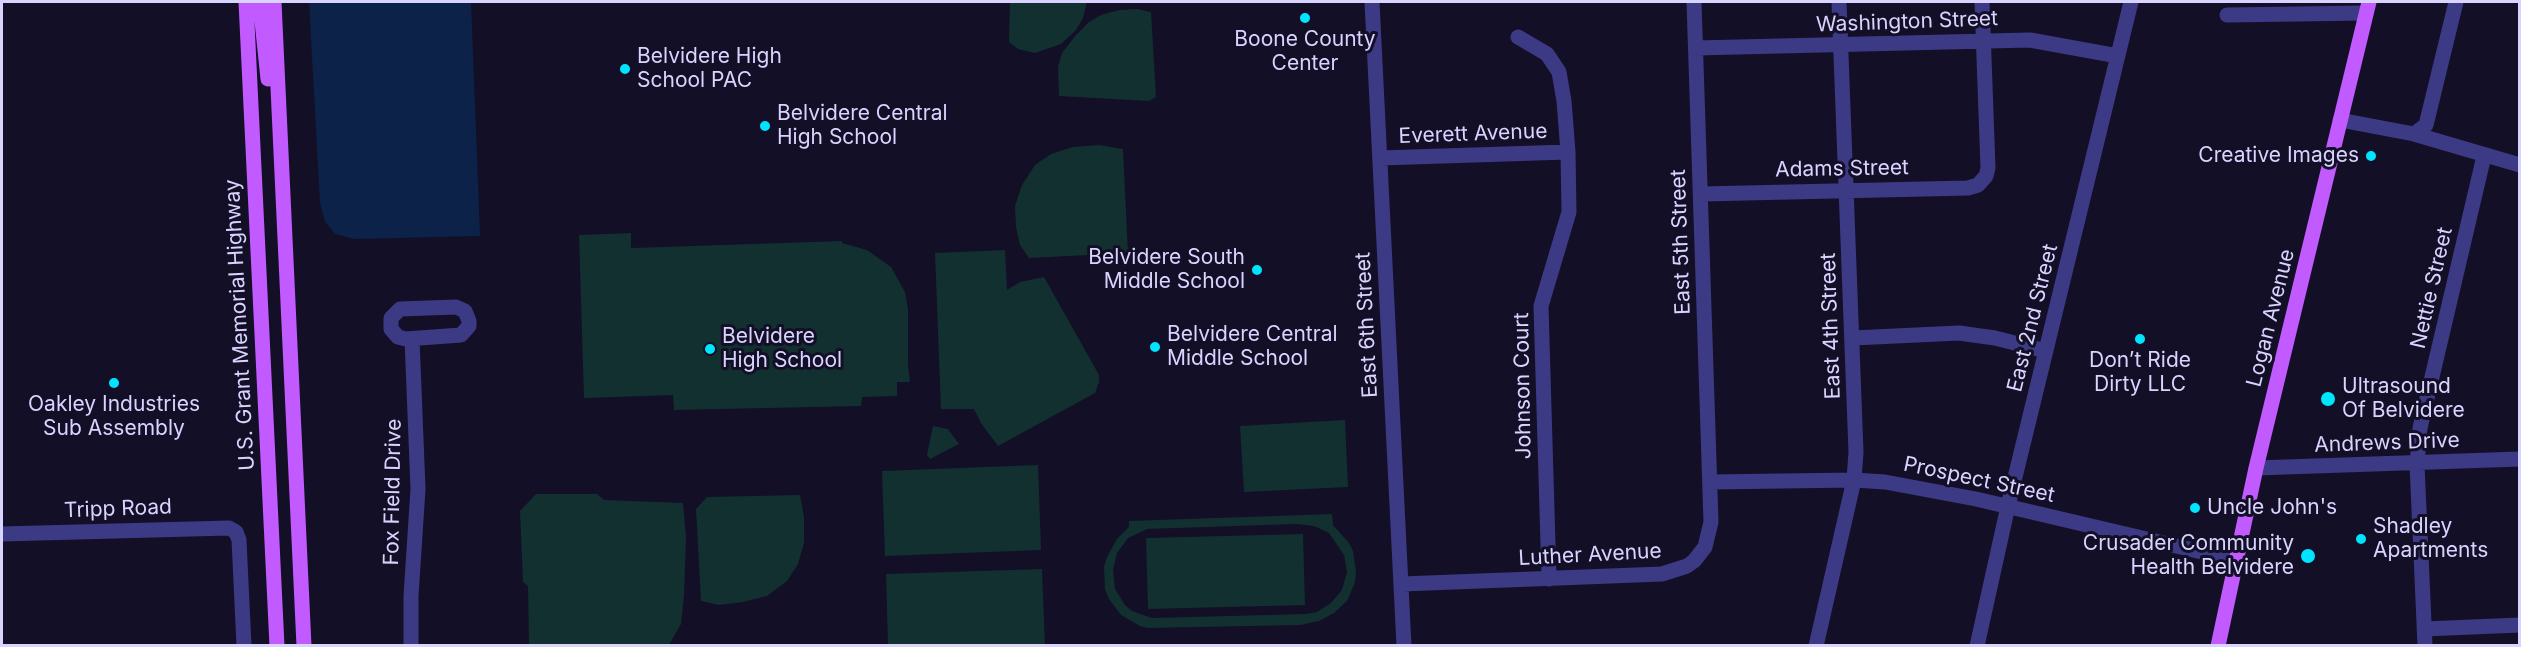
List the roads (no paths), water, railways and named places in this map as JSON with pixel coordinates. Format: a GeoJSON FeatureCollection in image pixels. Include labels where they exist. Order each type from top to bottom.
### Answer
{"type":"FeatureCollection","features":[{"type":"Feature","properties":{"kind":"main road","name":"U.S. Grant Memorial Highway"},"geometry":{"type":"LineString","coordinates":[[246,2],[276,645]]}},
{"type":"Feature","properties":{"kind":"main road"},"geometry":{"type":"LineString","coordinates":[[260,2],[272,108],[280,131]]}},
{"type":"Feature","properties":{"kind":"main road"},"geometry":{"type":"LineString","coordinates":[[274,2],[304,645]]}},
{"type":"Feature","properties":{"kind":"main road","name":"Logan Avenue"},"geometry":{"type":"LineString","coordinates":[[2218,645],[2256,468],[2367,7]]}},
{"type":"Feature","properties":{"kind":"street","name":"East 6th Street"},"geometry":{"type":"LineString","coordinates":[[1372,2],[1404,645]]}},
{"type":"Feature","properties":{"kind":"street","name":"East 5th Street"},"geometry":{"type":"LineString","coordinates":[[1694,2],[1710,482]]}},
{"type":"Feature","properties":{"kind":"street","name":"East 4th Street"},"geometry":{"type":"LineString","coordinates":[[1816,645],[1854,480],[1856,452],[1839,2]]}},
{"type":"Feature","properties":{"kind":"street"},"geometry":{"type":"LineString","coordinates":[[1982,2],[1983,41]]}},
{"type":"Feature","properties":{"kind":"street","name":"East 2nd Street"},"geometry":{"type":"LineString","coordinates":[[1977,645],[2008,506],[2131,2]]}},
{"type":"Feature","properties":{"kind":"street"},"geometry":{"type":"LineString","coordinates":[[2414,134],[2426,125],[2456,2]]}},
{"type":"Feature","properties":{"kind":"street"},"geometry":{"type":"LineString","coordinates":[[2227,15],[2367,7]]}},
{"type":"Feature","properties":{"kind":"street","name":"Johnson Court"},"geometry":{"type":"LineString","coordinates":[[1518,37],[1547,54],[1559,72],[1564,100],[1568,152],[1569,212],[1541,306],[1550,579]]}},
{"type":"Feature","properties":{"kind":"street","name":"Washington Street"},"geometry":{"type":"LineString","coordinates":[[1696,48],[2030,40],[2118,56]]}},
{"type":"Feature","properties":{"kind":"street","name":"Adams Street"},"geometry":{"type":"LineString","coordinates":[[1701,194],[1968,188],[1982,182],[1988,168],[1983,41]]}},
{"type":"Feature","properties":{"kind":"street"},"geometry":{"type":"LineString","coordinates":[[2340,120],[2414,134],[2520,165]]}},
{"type":"Feature","properties":{"kind":"street","name":"Everett Avenue"},"geometry":{"type":"LineString","coordinates":[[1380,158],[1568,152]]}},
{"type":"Feature","properties":{"kind":"street","name":"Nettie Street"},"geometry":{"type":"LineString","coordinates":[[2425,645],[2417,464],[2420,428],[2484,156]]}},
{"type":"Feature","properties":{"kind":"street"},"geometry":{"type":"LineString","coordinates":[[456,307],[468,315],[469,326],[462,335],[412,339],[398,337],[391,329],[391,318],[400,309],[456,307]]}},
{"type":"Feature","properties":{"kind":"street"},"geometry":{"type":"LineString","coordinates":[[1852,338],[1959,333],[1995,338],[2046,351]]}},
{"type":"Feature","properties":{"kind":"street","name":"Fox Field Drive"},"geometry":{"type":"LineString","coordinates":[[411,645],[411,596],[418,481],[412,339]]}},
{"type":"Feature","properties":{"kind":"street","name":"Andrews Drive"},"geometry":{"type":"LineString","coordinates":[[2256,468],[2520,459]]}},
{"type":"Feature","properties":{"kind":"street","name":"Prospect Street"},"geometry":{"type":"LineString","coordinates":[[1710,482],[1854,480],[1885,482],[2008,506],[2236,560]]}},
{"type":"Feature","properties":{"kind":"street","name":"Luther Avenue"},"geometry":{"type":"LineString","coordinates":[[1402,584],[1662,574],[1687,566],[1700,554],[1710,531],[1710,482]]}},
{"type":"Feature","properties":{"kind":"street","name":"Tripp Road"},"geometry":{"type":"LineString","coordinates":[[2,534],[229,528],[236,532],[239,540],[244,645]]}},
{"type":"Feature","properties":{"kind":"street"},"geometry":{"type":"LineString","coordinates":[[2424,629],[2520,625]]}},
{"type":"Feature","properties":{"kind":"water"},"geometry":{"type":"Polygon","coordinates":[[[309,2],[471,2],[480,236],[354,239],[335,234],[325,222],[320,203],[309,2]]]}},
{"type":"Feature","properties":{"kind":"place","name":"Boone County Center"},"geometry":{"type":"Point","coordinates":[1305,18]}},
{"type":"Feature","properties":{"kind":"place","name":"Belvidere High School PAC"},"geometry":{"type":"Point","coordinates":[625,69]}},
{"type":"Feature","properties":{"kind":"place","name":"Belvidere Central High School"},"geometry":{"type":"Point","coordinates":[765,126]}},
{"type":"Feature","properties":{"kind":"place","name":"Creative Images"},"geometry":{"type":"Point","coordinates":[2371,156]}},
{"type":"Feature","properties":{"kind":"place","name":"Belvidere South Middle School"},"geometry":{"type":"Point","coordinates":[1257,270]}},
{"type":"Feature","properties":{"kind":"place","name":"Don’t Ride Dirty LLC"},"geometry":{"type":"Point","coordinates":[2140,339]}},
{"type":"Feature","properties":{"kind":"place","name":"Belvidere Central Middle School"},"geometry":{"type":"Point","coordinates":[1155,347]}},
{"type":"Feature","properties":{"kind":"place","name":"Belvidere High School"},"geometry":{"type":"Point","coordinates":[710,349]}},
{"type":"Feature","properties":{"kind":"place","name":"Oakley Industries Sub Assembly"},"geometry":{"type":"Point","coordinates":[114,383]}},
{"type":"Feature","properties":{"kind":"place","name":"Ultrasound Of Belvidere"},"geometry":{"type":"Point","coordinates":[2328,399]}},
{"type":"Feature","properties":{"kind":"place","name":"Uncle John's"},"geometry":{"type":"Point","coordinates":[2195,508]}},
{"type":"Feature","properties":{"kind":"place","name":"Shadley Apartments"},"geometry":{"type":"Point","coordinates":[2361,539]}},
{"type":"Feature","properties":{"kind":"place","name":"Crusader Community Health Belvidere"},"geometry":{"type":"Point","coordinates":[2308,556]}}]}
